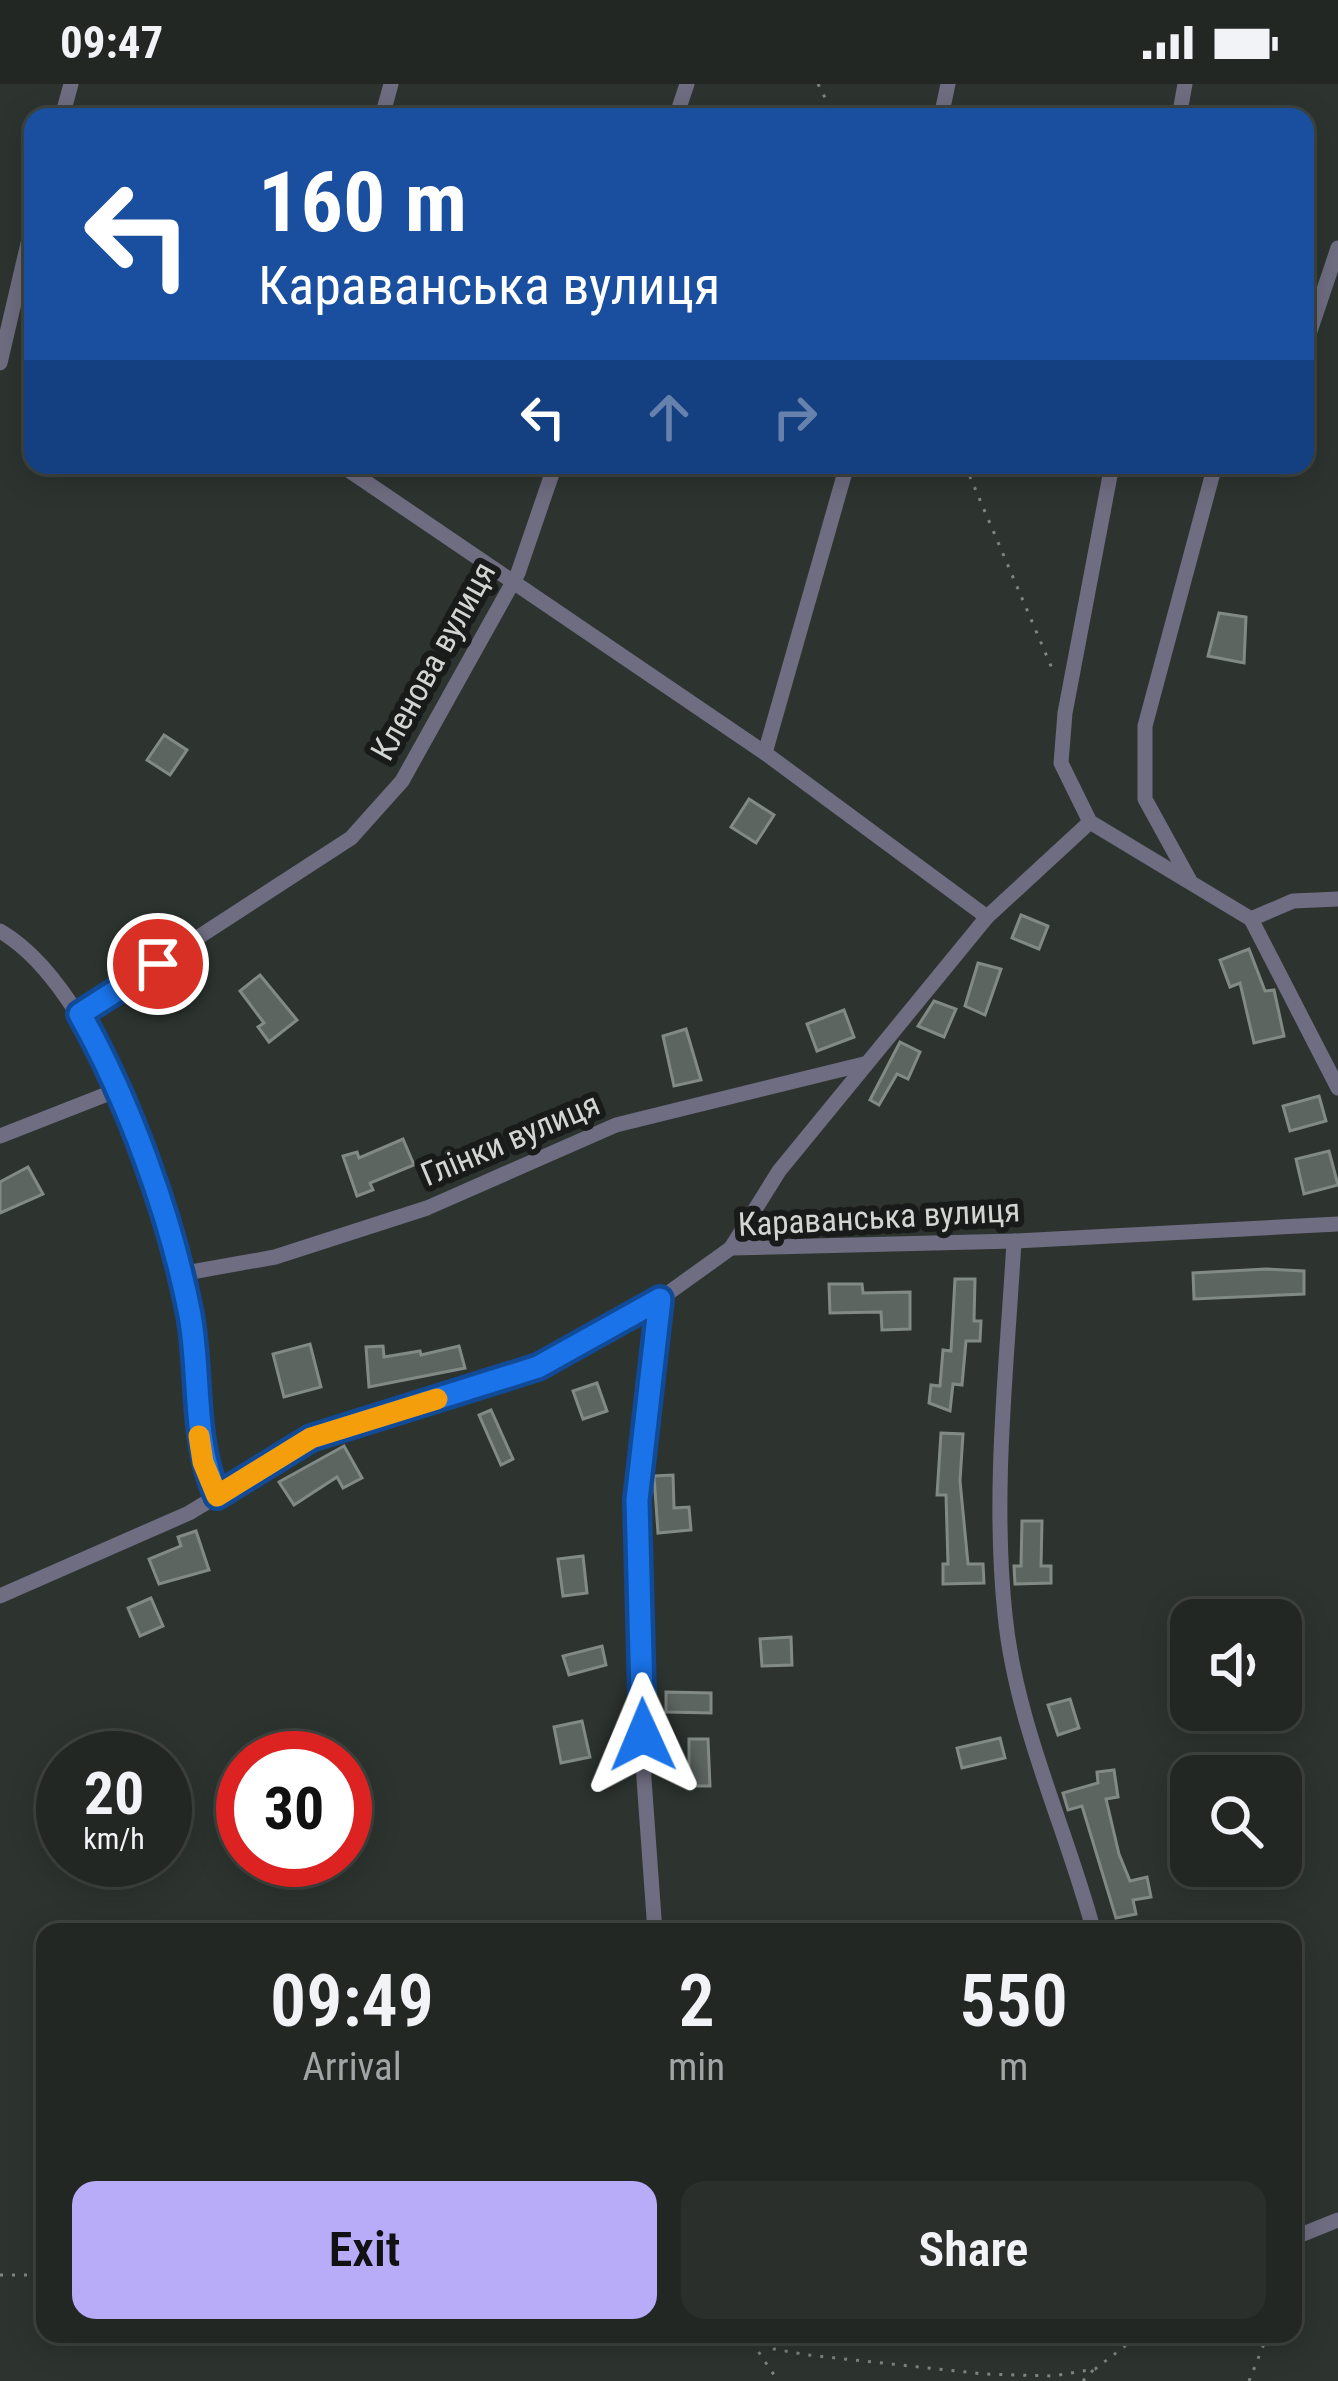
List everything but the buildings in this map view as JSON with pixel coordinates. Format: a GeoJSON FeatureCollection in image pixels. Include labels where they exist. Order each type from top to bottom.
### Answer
{"type":"FeatureCollection","features":[{"type":"Feature","properties":{"kind":"street"},"geometry":{"type":"LineString","coordinates":[[1314,319],[1338,248]]}},
{"type":"Feature","properties":{"kind":"street"},"geometry":{"type":"LineString","coordinates":[[0,363],[24,260]]}},
{"type":"Feature","properties":{"kind":"street"},"geometry":{"type":"LineString","coordinates":[[354,474],[765,753],[986,917]]}},
{"type":"Feature","properties":{"kind":"street","name":"Кленова вулиця"},"geometry":{"type":"LineString","coordinates":[[80,1014],[351,838],[402,782],[512,585],[553,474]]}},
{"type":"Feature","properties":{"kind":"street"},"geometry":{"type":"LineString","coordinates":[[765,753],[844,474]]}},
{"type":"Feature","properties":{"kind":"street"},"geometry":{"type":"LineString","coordinates":[[1110,474],[1065,713],[1061,763],[1090,822],[1251,919],[1338,1088]]}},
{"type":"Feature","properties":{"kind":"street"},"geometry":{"type":"LineString","coordinates":[[1191,882],[1145,799],[1145,726],[1212,474]]}},
{"type":"Feature","properties":{"kind":"street"},"geometry":{"type":"LineString","coordinates":[[731,1248],[779,1171],[986,917],[1090,822]]}},
{"type":"Feature","properties":{"kind":"street"},"geometry":{"type":"LineString","coordinates":[[1251,919],[1293,901],[1338,899]]}},
{"type":"Feature","properties":{"kind":"street"},"geometry":{"type":"LineString","coordinates":[[0,931],[44,966],[80,1014],[100,1050],[154,1187],[181,1274],[198,1373],[199,1445],[217,1496]]}},
{"type":"Feature","properties":{"kind":"street","name":"Глінки вулиця"},"geometry":{"type":"LineString","coordinates":[[181,1274],[275,1257],[427,1208],[616,1125],[865,1064]]}},
{"type":"Feature","properties":{"kind":"street"},"geometry":{"type":"LineString","coordinates":[[0,1136],[115,1091]]}},
{"type":"Feature","properties":{"kind":"street","name":"Караванська вулиця"},"geometry":{"type":"LineString","coordinates":[[0,1596],[189,1513],[311,1438],[538,1367],[660,1299],[731,1248],[1014,1241],[1338,1224]]}},
{"type":"Feature","properties":{"kind":"street"},"geometry":{"type":"LineString","coordinates":[[1014,1241],[1000,1496],[1005,1618],[1034,1744],[1091,1923]]}},
{"type":"Feature","properties":{"kind":"street"},"geometry":{"type":"LineString","coordinates":[[654,1923],[644,1779],[637,1500],[660,1299]]}},
{"type":"Feature","properties":{"kind":"street"},"geometry":{"type":"LineString","coordinates":[[1302,2234],[1338,2220]]}},
{"type":"Feature","properties":{"kind":"path"},"geometry":{"type":"LineString","coordinates":[[969,474],[1053,668],[1065,713]]}},
{"type":"Feature","properties":{"kind":"path"},"geometry":{"type":"LineString","coordinates":[[0,2275],[36,2275]]}},
{"type":"Feature","properties":{"kind":"path"},"geometry":{"type":"LineString","coordinates":[[754,2343],[778,2381]]}},
{"type":"Feature","properties":{"kind":"path"},"geometry":{"type":"LineString","coordinates":[[771,2343],[808,2355],[984,2374],[1053,2376],[1095,2368]]}},
{"type":"Feature","properties":{"kind":"path"},"geometry":{"type":"LineString","coordinates":[[1083,2381],[1129,2343]]}},
{"type":"Feature","properties":{"kind":"path"},"geometry":{"type":"LineString","coordinates":[[1249,2381],[1264,2343]]}},
{"type":"Feature","properties":{"kind":"slow traffic"},"geometry":{"type":"LineString","coordinates":[[199,1436],[203,1462],[217,1496],[311,1438],[437,1399]]}},
{"type":"Feature","properties":{"kind":"route"},"geometry":{"type":"LineString","coordinates":[[158,964],[80,1014],[100,1050],[154,1187],[181,1274],[198,1373],[199,1445],[217,1496],[311,1438],[538,1367],[660,1299],[637,1500],[643,1735]]}}]}
